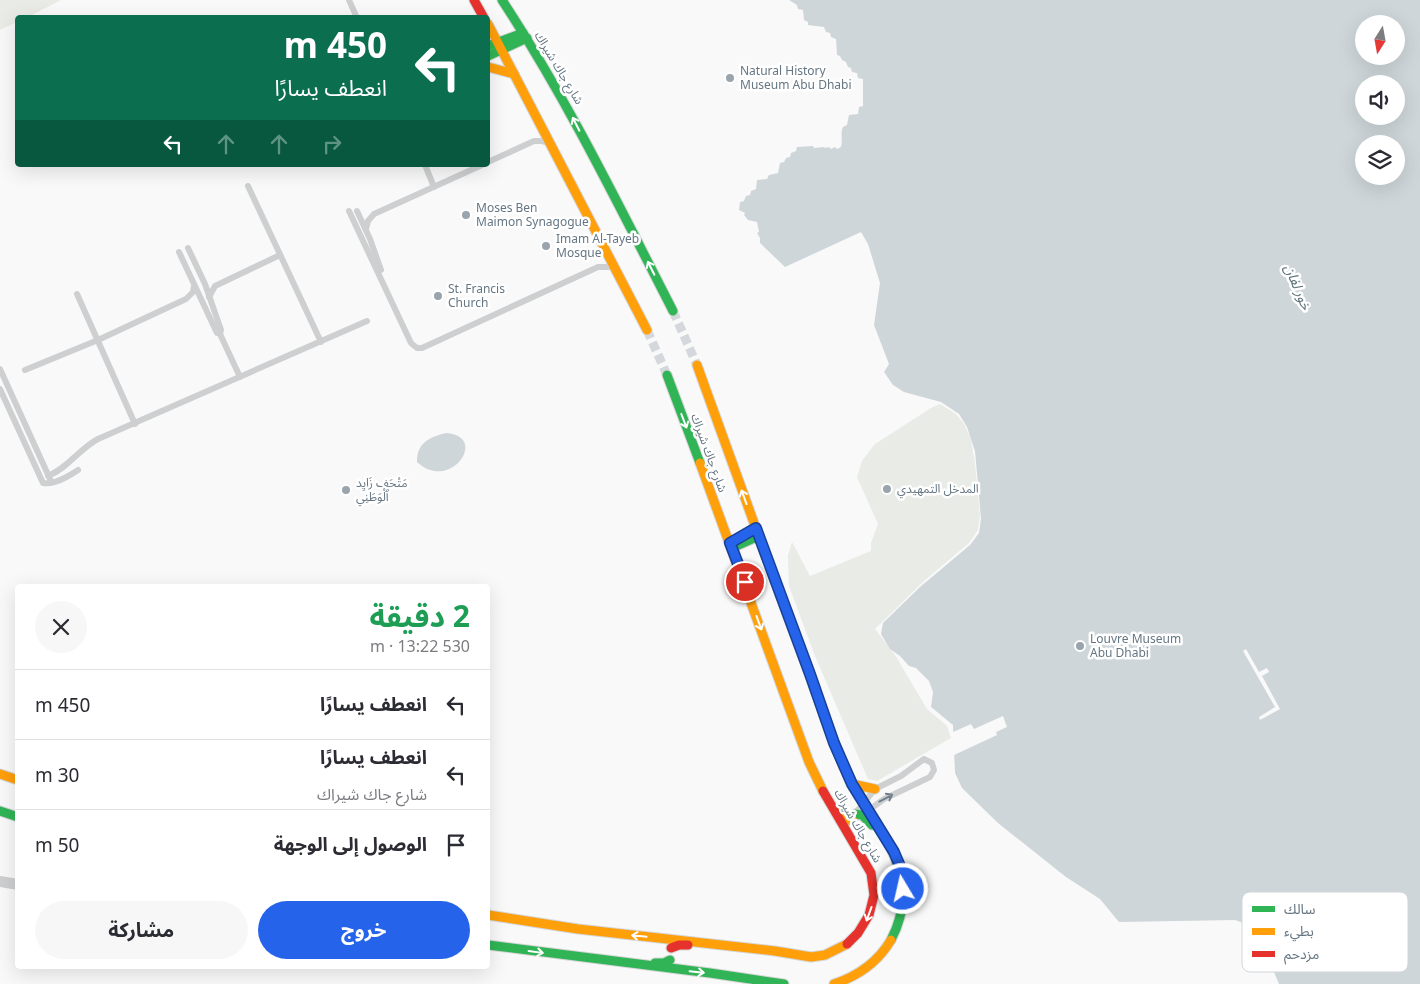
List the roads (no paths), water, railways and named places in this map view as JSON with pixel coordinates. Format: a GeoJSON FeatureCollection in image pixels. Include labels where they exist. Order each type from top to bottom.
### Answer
{"type":"FeatureCollection","features":[{"type":"Feature","properties":{"kind":"street"},"geometry":{"type":"LineString","coordinates":[[349,0],[356,15]]}},
{"type":"Feature","properties":{"kind":"street"},"geometry":{"type":"LineString","coordinates":[[474,0],[482,15]]}},
{"type":"Feature","properties":{"kind":"street","name":"شارع جاك شيراك"},"geometry":{"type":"LineString","coordinates":[[502,0],[570,111],[673,312]]}},
{"type":"Feature","properties":{"kind":"street"},"geometry":{"type":"LineString","coordinates":[[490,28],[647,330]]}},
{"type":"Feature","properties":{"kind":"street"},"geometry":{"type":"LineString","coordinates":[[490,54],[499,46],[525,35]]}},
{"type":"Feature","properties":{"kind":"street"},"geometry":{"type":"LineString","coordinates":[[490,46],[499,46]]}},
{"type":"Feature","properties":{"kind":"street"},"geometry":{"type":"LineString","coordinates":[[490,68],[514,74]]}},
{"type":"Feature","properties":{"kind":"street"},"geometry":{"type":"LineString","coordinates":[[534,141],[542,129]]}},
{"type":"Feature","properties":{"kind":"street"},"geometry":{"type":"LineString","coordinates":[[490,161],[534,141],[549,143]]}},
{"type":"Feature","properties":{"kind":"street"},"geometry":{"type":"LineString","coordinates":[[426,167],[434,186]]}},
{"type":"Feature","properties":{"kind":"street"},"geometry":{"type":"LineString","coordinates":[[366,229],[368,220],[374,214],[477,167]]}},
{"type":"Feature","properties":{"kind":"street"},"geometry":{"type":"LineString","coordinates":[[248,186],[321,342]]}},
{"type":"Feature","properties":{"kind":"street"},"geometry":{"type":"LineString","coordinates":[[349,211],[414,347],[419,348],[598,266],[614,267]]}},
{"type":"Feature","properties":{"kind":"street"},"geometry":{"type":"LineString","coordinates":[[374,214],[357,211],[381,269],[383,282]]}},
{"type":"Feature","properties":{"kind":"street"},"geometry":{"type":"LineString","coordinates":[[188,248],[205,284],[221,330],[220,334]]}},
{"type":"Feature","properties":{"kind":"street"},"geometry":{"type":"LineString","coordinates":[[179,252],[240,377]]}},
{"type":"Feature","properties":{"kind":"street"},"geometry":{"type":"LineString","coordinates":[[598,266],[606,252]]}},
{"type":"Feature","properties":{"kind":"street"},"geometry":{"type":"LineString","coordinates":[[209,297],[215,286],[280,255]]}},
{"type":"Feature","properties":{"kind":"street"},"geometry":{"type":"LineString","coordinates":[[205,284],[215,286]]}},
{"type":"Feature","properties":{"kind":"street"},"geometry":{"type":"LineString","coordinates":[[24,370],[98,340],[186,299],[191,295],[194,286]]}},
{"type":"Feature","properties":{"kind":"street"},"geometry":{"type":"LineString","coordinates":[[77,294],[135,424]]}},
{"type":"Feature","properties":{"kind":"street"},"geometry":{"type":"LineString","coordinates":[[186,299],[194,298],[201,300]]}},
{"type":"Feature","properties":{"kind":"street"},"geometry":{"type":"LineString","coordinates":[[0,389],[42,482],[46,484],[89,444],[367,322]]}},
{"type":"Feature","properties":{"kind":"street","name":"شارع جاك شيراك"},"geometry":{"type":"LineString","coordinates":[[490,915],[672,944],[748,948],[804,956],[818,956],[838,950],[849,943],[858,934],[872,909],[874,887],[854,817],[852,784],[834,743],[697,365]]}},
{"type":"Feature","properties":{"kind":"street"},"geometry":{"type":"LineString","coordinates":[[0,369],[50,479]]}},
{"type":"Feature","properties":{"kind":"street","name":"شارع جاك شيراك"},"geometry":{"type":"LineString","coordinates":[[667,375],[818,783],[894,852],[900,866],[903,889],[899,921],[893,935],[885,949],[866,968],[834,984]]}},
{"type":"Feature","properties":{"kind":"street"},"geometry":{"type":"LineString","coordinates":[[50,479],[78,470]]}},
{"type":"Feature","properties":{"kind":"street"},"geometry":{"type":"LineString","coordinates":[[731,546],[757,532]]}},
{"type":"Feature","properties":{"kind":"street"},"geometry":{"type":"LineString","coordinates":[[924,759],[930,761],[933,765],[933,773],[930,777],[884,799],[854,817],[875,789],[901,776],[924,759]]}},
{"type":"Feature","properties":{"kind":"street"},"geometry":{"type":"LineString","coordinates":[[0,774],[15,779]]}},
{"type":"Feature","properties":{"kind":"street"},"geometry":{"type":"LineString","coordinates":[[901,776],[906,789]]}},
{"type":"Feature","properties":{"kind":"street"},"geometry":{"type":"LineString","coordinates":[[852,784],[875,789]]}},
{"type":"Feature","properties":{"kind":"street"},"geometry":{"type":"LineString","coordinates":[[3,812],[15,816]]}},
{"type":"Feature","properties":{"kind":"street"},"geometry":{"type":"LineString","coordinates":[[0,879],[15,882]]}},
{"type":"Feature","properties":{"kind":"street"},"geometry":{"type":"LineString","coordinates":[[0,884],[15,886]]}},
{"type":"Feature","properties":{"kind":"street"},"geometry":{"type":"LineString","coordinates":[[669,964],[672,944]]}},
{"type":"Feature","properties":{"kind":"street"},"geometry":{"type":"LineString","coordinates":[[490,945],[592,960],[669,964],[784,984]]}},
{"type":"Feature","properties":{"kind":"water","name":"خور لفان"},"geometry":{"type":"Polygon","coordinates":[[[789,0],[1420,0],[1420,984],[1279,984],[1274,972],[1408,972],[1408,892],[1242,892],[1242,922],[1235,920],[1119,922],[1100,899],[1066,877],[998,823],[962,788],[955,773],[953,725],[931,707],[933,692],[929,681],[916,668],[909,666],[890,649],[881,634],[883,623],[920,587],[970,545],[979,533],[981,519],[975,451],[967,427],[959,414],[941,402],[904,392],[893,385],[884,372],[889,364],[874,325],[880,283],[868,244],[861,232],[785,267],[760,243],[757,233],[759,232],[757,222],[748,220],[744,215],[745,213],[739,210],[740,202],[744,201],[751,191],[756,189],[757,180],[767,179],[769,175],[778,173],[780,163],[790,157],[797,147],[813,146],[814,148],[829,147],[831,149],[835,147],[837,149],[841,147],[842,129],[847,125],[849,115],[858,114],[859,107],[863,106],[863,79],[858,78],[857,73],[852,72],[846,62],[837,55],[836,39],[826,32],[824,27],[808,25],[808,22],[804,20],[803,10],[798,9],[797,5],[789,0]]]}},
{"type":"Feature","properties":{"kind":"water"},"geometry":{"type":"Polygon","coordinates":[[[447,433],[459,437],[465,444],[465,452],[460,461],[452,468],[442,471],[429,470],[417,462],[417,455],[422,445],[430,438],[447,433]]]}},
{"type":"Feature","properties":{"kind":"tunnel"},"geometry":{"type":"LineString","coordinates":[[673,311],[697,365]]}},
{"type":"Feature","properties":{"kind":"tunnel"},"geometry":{"type":"LineString","coordinates":[[647,330],[667,375]]}},
{"type":"Feature","properties":{"kind":"place","name":"Natural History Museum Abu Dhabi"},"geometry":{"type":"Point","coordinates":[730,78]}},
{"type":"Feature","properties":{"kind":"place","name":"Moses Ben Maimon Synagogue"},"geometry":{"type":"Point","coordinates":[466,215]}},
{"type":"Feature","properties":{"kind":"place","name":"Imam Al-Tayeb Mosque"},"geometry":{"type":"Point","coordinates":[546,246]}},
{"type":"Feature","properties":{"kind":"place","name":"St. Francis Church"},"geometry":{"type":"Point","coordinates":[438,296]}},
{"type":"Feature","properties":{"kind":"place","name":"المدخل التمهيدي"},"geometry":{"type":"Point","coordinates":[887,489]}},
{"type":"Feature","properties":{"kind":"place","name":"مَتْحَف زَايِد ٱلْوَطَنِي"},"geometry":{"type":"Point","coordinates":[346,490]}},
{"type":"Feature","properties":{"kind":"place","name":"Louvre Museum Abu Dhabi"},"geometry":{"type":"Point","coordinates":[1080,646]}}]}
